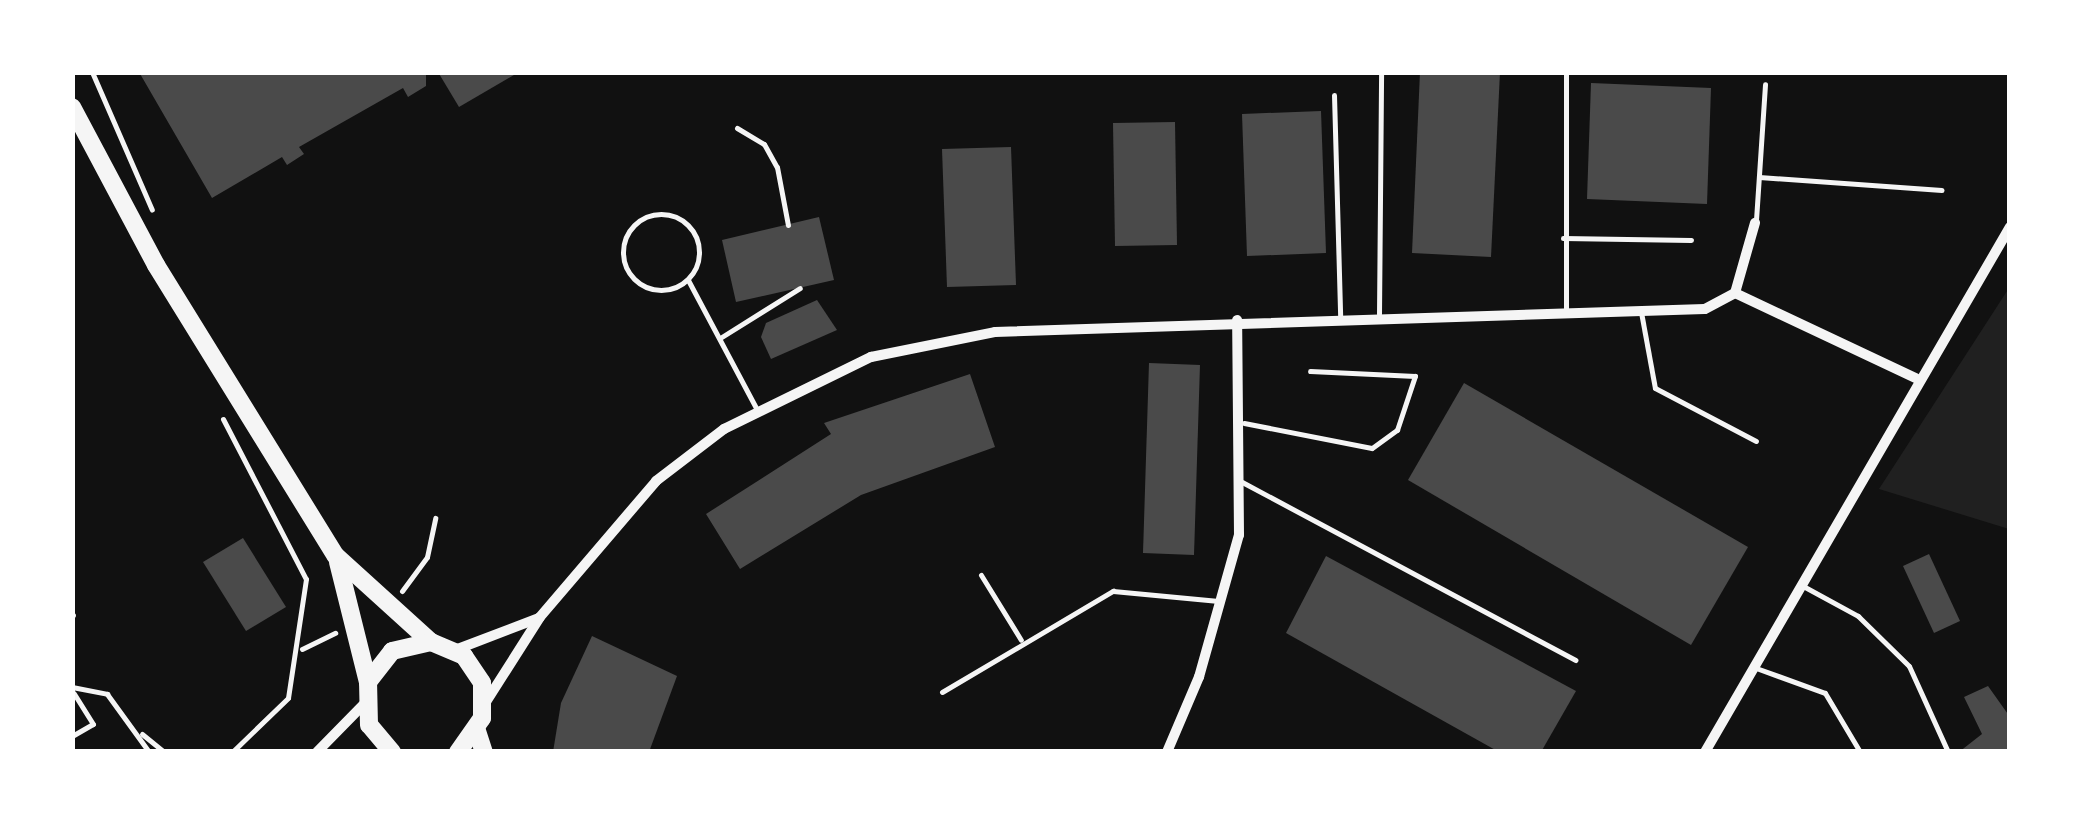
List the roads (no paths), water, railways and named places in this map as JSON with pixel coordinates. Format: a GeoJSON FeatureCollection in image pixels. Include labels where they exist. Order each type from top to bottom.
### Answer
{"type":"FeatureCollection","features":[{"type":"Feature","properties":{"kind":"main road"},"geometry":{"type":"LineString","coordinates":[[72,107],[141,238],[336,556],[431,642],[455,650],[477,673],[484,705],[477,730],[458,752]]}},
{"type":"Feature","properties":{"kind":"main road"},"geometry":{"type":"LineString","coordinates":[[336,556],[368,682],[365,704],[392,752]]}},
{"type":"Feature","properties":{"kind":"main road"},"geometry":{"type":"LineString","coordinates":[[368,682],[392,651],[431,642]]}},
{"type":"Feature","properties":{"kind":"main road"},"geometry":{"type":"LineString","coordinates":[[477,730],[484,752]]}},
{"type":"Feature","properties":{"kind":"street"},"geometry":{"type":"LineString","coordinates":[[484,705],[540,617],[656,481],[758,413],[871,356],[926,342],[1237,320],[1379,314],[1566,316],[1705,309],[1735,293],[1756,224]]}},
{"type":"Feature","properties":{"kind":"street"},"geometry":{"type":"LineString","coordinates":[[1705,752],[1803,586],[1916,378],[2010,227]]}},
{"type":"Feature","properties":{"kind":"street"},"geometry":{"type":"LineString","coordinates":[[1735,293],[1916,378]]}},
{"type":"Feature","properties":{"kind":"street"},"geometry":{"type":"LineString","coordinates":[[1167,752],[1222,602],[1242,482],[1244,422],[1237,320]]}},
{"type":"Feature","properties":{"kind":"street"},"geometry":{"type":"LineString","coordinates":[[455,650],[540,617]]}},
{"type":"Feature","properties":{"kind":"street"},"geometry":{"type":"LineString","coordinates":[[316,752],[365,704]]}},
{"type":"Feature","properties":{"kind":"lane"},"geometry":{"type":"LineString","coordinates":[[1379,314],[1381,72]]}},
{"type":"Feature","properties":{"kind":"lane"},"geometry":{"type":"LineString","coordinates":[[1566,72],[1566,316]]}},
{"type":"Feature","properties":{"kind":"lane"},"geometry":{"type":"LineString","coordinates":[[1756,224],[1766,84]]}},
{"type":"Feature","properties":{"kind":"lane"},"geometry":{"type":"LineString","coordinates":[[1334,94],[1340,316]]}},
{"type":"Feature","properties":{"kind":"lane"},"geometry":{"type":"LineString","coordinates":[[738,128],[764,144],[777,167],[788,225]]}},
{"type":"Feature","properties":{"kind":"lane"},"geometry":{"type":"LineString","coordinates":[[1759,177],[1942,190]]}},
{"type":"Feature","properties":{"kind":"lane"},"geometry":{"type":"LineString","coordinates":[[662,214],[688,226],[700,253],[688,280],[661,291],[634,279],[623,252],[634,225],[662,214]]}},
{"type":"Feature","properties":{"kind":"lane"},"geometry":{"type":"LineString","coordinates":[[1563,238],[1690,240]]}},
{"type":"Feature","properties":{"kind":"lane"},"geometry":{"type":"LineString","coordinates":[[688,280],[758,413]]}},
{"type":"Feature","properties":{"kind":"lane"},"geometry":{"type":"LineString","coordinates":[[720,338],[800,288]]}},
{"type":"Feature","properties":{"kind":"lane"},"geometry":{"type":"LineString","coordinates":[[1641,312],[1656,388],[1756,442]]}},
{"type":"Feature","properties":{"kind":"lane"},"geometry":{"type":"LineString","coordinates":[[1244,422],[1372,448],[1397,430],[1415,376],[1310,371]]}},
{"type":"Feature","properties":{"kind":"lane"},"geometry":{"type":"LineString","coordinates":[[1242,482],[1576,660]]}},
{"type":"Feature","properties":{"kind":"lane"},"geometry":{"type":"LineString","coordinates":[[981,576],[1022,640]]}},
{"type":"Feature","properties":{"kind":"lane"},"geometry":{"type":"LineString","coordinates":[[1803,586],[1858,616],[1909,666],[1948,752]]}},
{"type":"Feature","properties":{"kind":"lane"},"geometry":{"type":"LineString","coordinates":[[942,692],[1022,640],[1113,590],[1222,602]]}},
{"type":"Feature","properties":{"kind":"lane"},"geometry":{"type":"LineString","coordinates":[[1754,668],[1826,693],[1860,752]]}},
{"type":"Feature","properties":{"kind":"lane"},"geometry":{"type":"LineString","coordinates":[[74,690],[107,694],[140,732],[164,752]]}},
{"type":"Feature","properties":{"kind":"lane"},"geometry":{"type":"LineString","coordinates":[[72,736],[94,724],[74,690]]}},
{"type":"Feature","properties":{"kind":"lane"},"geometry":{"type":"LineString","coordinates":[[140,732],[148,752]]}}]}
